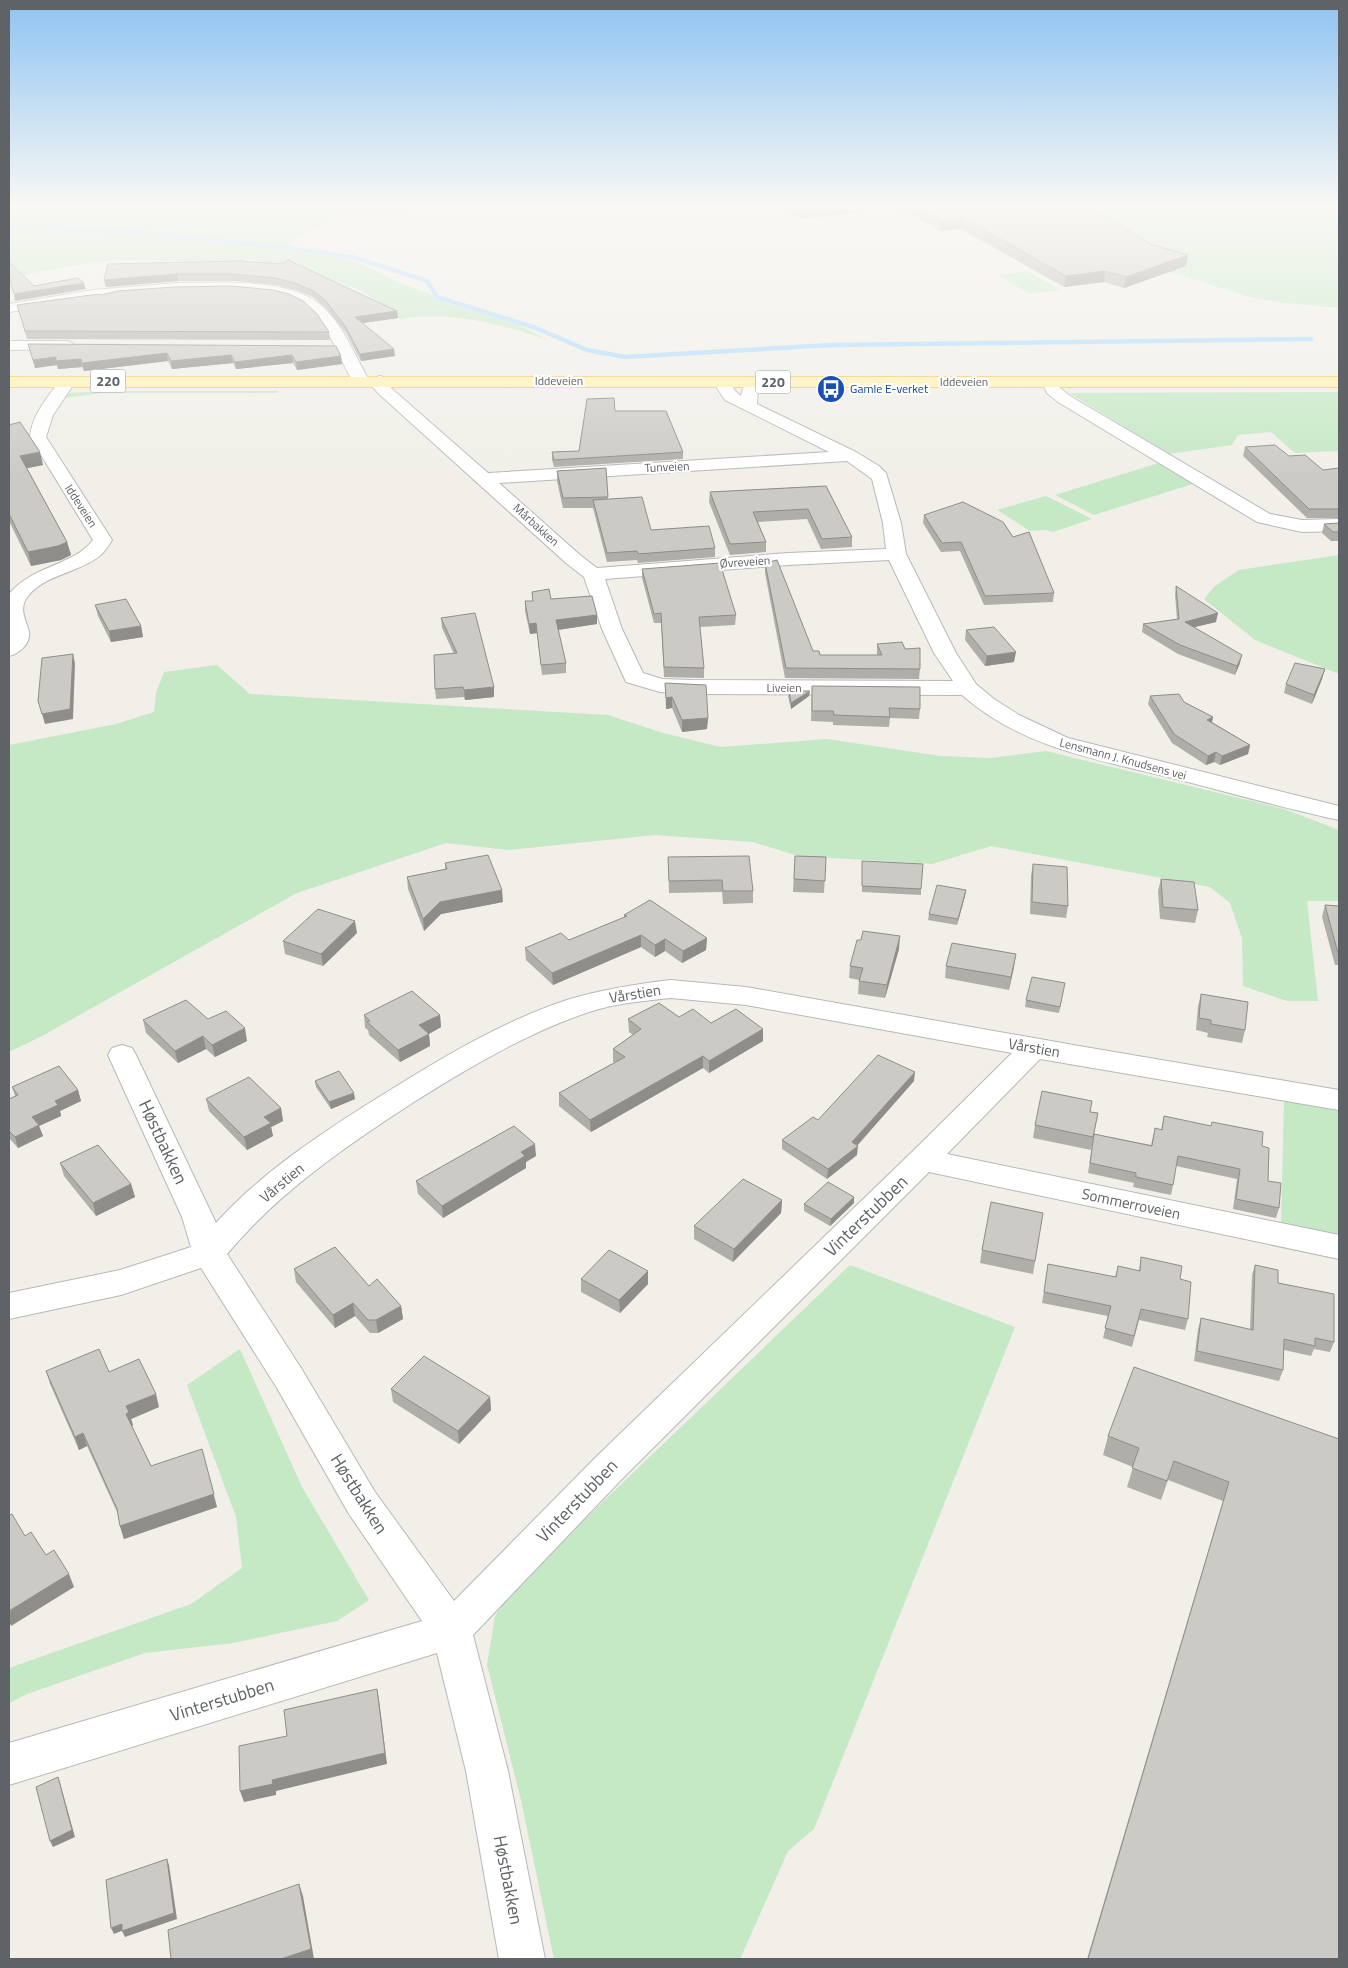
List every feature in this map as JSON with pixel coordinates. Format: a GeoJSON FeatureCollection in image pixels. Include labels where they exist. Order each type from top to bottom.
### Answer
{"type":"FeatureCollection","features":[{"type":"Feature","properties":{"kind":"main road","name":"Iddeveien"},"geometry":{"type":"LineString","coordinates":[[9,382],[1339,382]]}},
{"type":"Feature","properties":{"kind":"street"},"geometry":{"type":"LineString","coordinates":[[9,308],[75,297]]}},
{"type":"Feature","properties":{"kind":"street"},"geometry":{"type":"LineString","coordinates":[[295,297],[313,306],[328,323],[361,381]]}},
{"type":"Feature","properties":{"kind":"street"},"geometry":{"type":"LineString","coordinates":[[9,346],[85,346]]}},
{"type":"Feature","properties":{"kind":"street"},"geometry":{"type":"LineString","coordinates":[[324,347],[342,347]]}},
{"type":"Feature","properties":{"kind":"street","name":"Mårbakken"},"geometry":{"type":"LineString","coordinates":[[380,381],[379,385],[385,391],[573,559],[594,574]]}},
{"type":"Feature","properties":{"kind":"street","name":"Iddeveien"},"geometry":{"type":"LineString","coordinates":[[9,650],[16,643],[19,634],[12,614],[14,601],[39,577],[89,556],[99,548],[103,540],[38,437],[38,428],[44,415],[67,382]]}},
{"type":"Feature","properties":{"kind":"street","name":"Lensmann J. Knudsens vei"},"geometry":{"type":"LineString","coordinates":[[721,382],[731,397],[850,456],[874,470],[880,477],[892,522],[896,554],[937,638],[968,688],[986,704],[1011,720],[1060,743],[1339,813]]}},
{"type":"Feature","properties":{"kind":"street"},"geometry":{"type":"LineString","coordinates":[[748,382],[750,391],[749,406]]}},
{"type":"Feature","properties":{"kind":"street"},"geometry":{"type":"LineString","coordinates":[[1050,382],[1054,390],[1064,399],[1264,518],[1302,526],[1339,525]]}},
{"type":"Feature","properties":{"kind":"street","name":"Tunveien"},"geometry":{"type":"LineString","coordinates":[[484,479],[850,456]]}},
{"type":"Feature","properties":{"kind":"street","name":"Øvreveien"},"geometry":{"type":"LineString","coordinates":[[594,574],[788,559],[896,554]]}},
{"type":"Feature","properties":{"kind":"street","name":"Liveien"},"geometry":{"type":"LineString","coordinates":[[594,574],[612,629],[634,677],[660,685],[701,688],[968,688]]}},
{"type":"Feature","properties":{"kind":"street","name":"Vårstien"},"geometry":{"type":"LineString","coordinates":[[209,1254],[241,1216],[300,1166],[382,1108],[452,1065],[520,1030],[579,1006],[620,994],[671,989],[746,996],[1339,1100]]}},
{"type":"Feature","properties":{"kind":"street","name":"Vinterstubben"},"geometry":{"type":"LineString","coordinates":[[9,1764],[452,1630],[608,1469],[923,1160],[1034,1048]]}},
{"type":"Feature","properties":{"kind":"street","name":"Høstbakken"},"geometry":{"type":"LineString","coordinates":[[122,1055],[198,1217],[209,1254],[289,1378],[362,1503],[452,1630],[487,1771],[522,1959]]}},
{"type":"Feature","properties":{"kind":"street","name":"Sommerroveien"},"geometry":{"type":"LineString","coordinates":[[923,1160],[1339,1247]]}},
{"type":"Feature","properties":{"kind":"street"},"geometry":{"type":"LineString","coordinates":[[9,1306],[121,1282],[209,1254]]}},
{"type":"Feature","properties":{"kind":"green space"},"geometry":{"type":"Polygon","coordinates":[[[370,297],[436,297],[449,304],[519,325],[548,340],[475,320],[438,317],[400,319],[393,311],[370,297]]]}},
{"type":"Feature","properties":{"kind":"green space"},"geometry":{"type":"Polygon","coordinates":[[[1248,297],[1339,297],[1339,308],[1286,303],[1248,297]]]}},
{"type":"Feature","properties":{"kind":"green space"},"geometry":{"type":"Polygon","coordinates":[[[111,391],[278,391],[277,393],[103,393],[64,398],[68,393],[111,391]]]}},
{"type":"Feature","properties":{"kind":"green space"},"geometry":{"type":"Polygon","coordinates":[[[1339,392],[1339,451],[1295,453],[1271,432],[1238,435],[1232,445],[1169,454],[1069,393],[1339,392]]]}},
{"type":"Feature","properties":{"kind":"green space"},"geometry":{"type":"Polygon","coordinates":[[[1162,462],[1199,482],[1094,515],[1055,495],[1162,462]]]}},
{"type":"Feature","properties":{"kind":"green space"},"geometry":{"type":"Polygon","coordinates":[[[1046,496],[1092,519],[1053,532],[1046,530],[1030,531],[997,510],[1046,496]]]}},
{"type":"Feature","properties":{"kind":"green space"},"geometry":{"type":"Polygon","coordinates":[[[1339,555],[1339,674],[1255,640],[1204,599],[1215,586],[1239,570],[1339,555]]]}},
{"type":"Feature","properties":{"kind":"green space"},"geometry":{"type":"Polygon","coordinates":[[[217,665],[250,694],[608,715],[663,733],[721,747],[827,739],[940,756],[991,758],[1046,751],[1284,809],[1339,830],[1339,901],[1307,901],[1318,1001],[1287,1001],[1243,986],[1242,938],[1230,903],[1210,887],[991,846],[932,864],[798,856],[753,842],[655,835],[509,850],[446,843],[297,893],[42,1036],[9,1052],[9,745],[116,724],[154,712],[156,693],[164,672],[217,665]]]}},
{"type":"Feature","properties":{"kind":"green space"},"geometry":{"type":"Polygon","coordinates":[[[1284,1100],[1339,1110],[1339,1235],[1281,1223],[1284,1100]]]}},
{"type":"Feature","properties":{"kind":"green space"},"geometry":{"type":"Polygon","coordinates":[[[850,1265],[1015,1327],[814,1829],[788,1851],[740,1959],[554,1959],[521,1800],[487,1665],[495,1616],[515,1586],[850,1265]]]}},
{"type":"Feature","properties":{"kind":"green space"},"geometry":{"type":"Polygon","coordinates":[[[240,1349],[302,1487],[369,1600],[337,1621],[233,1643],[145,1653],[27,1694],[9,1703],[9,1668],[191,1604],[242,1568],[236,1517],[187,1385],[240,1349]]]}},
{"type":"Feature","properties":{"kind":"building"},"geometry":{"type":"Polygon","coordinates":[[[78,297],[295,297],[303,301],[317,314],[329,332],[25,331],[17,305],[78,297]]]}},
{"type":"Feature","properties":{"kind":"building"},"geometry":{"type":"Polygon","coordinates":[[[321,297],[367,297],[397,311],[355,317],[394,349],[360,354],[345,326],[321,297]]]}},
{"type":"Feature","properties":{"kind":"building"},"geometry":{"type":"Polygon","coordinates":[[[28,344],[336,346],[341,356],[296,362],[292,355],[235,362],[231,355],[171,361],[167,353],[82,363],[81,359],[56,361],[56,357],[33,360],[28,344]]]}},
{"type":"Feature","properties":{"kind":"building"},"geometry":{"type":"Polygon","coordinates":[[[614,398],[615,411],[666,411],[683,452],[554,460],[552,452],[579,451],[587,399],[614,398]]]}},
{"type":"Feature","properties":{"kind":"building"},"geometry":{"type":"Polygon","coordinates":[[[20,422],[40,452],[20,456],[67,542],[58,546],[28,552],[9,514],[9,425],[20,422]]]}},
{"type":"Feature","properties":{"kind":"building"},"geometry":{"type":"Polygon","coordinates":[[[1275,445],[1289,456],[1305,455],[1323,470],[1339,468],[1339,509],[1309,509],[1245,447],[1275,445]]]}},
{"type":"Feature","properties":{"kind":"building"},"geometry":{"type":"Polygon","coordinates":[[[606,468],[608,497],[563,498],[557,471],[606,468]]]}},
{"type":"Feature","properties":{"kind":"building"},"geometry":{"type":"Polygon","coordinates":[[[826,486],[852,537],[822,539],[808,509],[753,512],[766,542],[730,544],[710,492],[826,486]]]}},
{"type":"Feature","properties":{"kind":"building"},"geometry":{"type":"Polygon","coordinates":[[[642,497],[651,530],[709,526],[715,548],[638,554],[637,551],[607,553],[593,500],[642,497]]]}},
{"type":"Feature","properties":{"kind":"building"},"geometry":{"type":"Polygon","coordinates":[[[963,502],[1003,522],[1013,537],[1029,532],[1054,593],[985,596],[961,542],[942,543],[924,515],[963,502]]]}},
{"type":"Feature","properties":{"kind":"building"},"geometry":{"type":"Polygon","coordinates":[[[1339,523],[1339,532],[1333,532],[1324,524],[1339,523]]]}},
{"type":"Feature","properties":{"kind":"building"},"geometry":{"type":"Polygon","coordinates":[[[777,560],[813,651],[819,651],[820,655],[882,655],[877,644],[902,642],[905,649],[920,648],[920,669],[786,668],[765,563],[777,560]]]}},
{"type":"Feature","properties":{"kind":"building"},"geometry":{"type":"Polygon","coordinates":[[[720,563],[736,615],[699,617],[704,668],[664,667],[661,613],[654,614],[642,569],[720,563]]]}},
{"type":"Feature","properties":{"kind":"building"},"geometry":{"type":"Polygon","coordinates":[[[1176,586],[1218,613],[1185,622],[1242,655],[1237,666],[1180,645],[1143,624],[1179,619],[1176,586]]]}},
{"type":"Feature","properties":{"kind":"building"},"geometry":{"type":"Polygon","coordinates":[[[549,589],[551,599],[592,596],[597,615],[556,620],[566,663],[541,665],[536,623],[529,624],[525,601],[533,601],[532,592],[549,589]]]}},
{"type":"Feature","properties":{"kind":"building"},"geometry":{"type":"Polygon","coordinates":[[[126,599],[141,626],[109,631],[95,605],[126,599]]]}},
{"type":"Feature","properties":{"kind":"building"},"geometry":{"type":"Polygon","coordinates":[[[475,613],[494,687],[464,690],[463,687],[435,689],[434,655],[457,653],[441,618],[475,613]]]}},
{"type":"Feature","properties":{"kind":"building"},"geometry":{"type":"Polygon","coordinates":[[[994,627],[1016,652],[987,656],[966,630],[994,627]]]}},
{"type":"Feature","properties":{"kind":"building"},"geometry":{"type":"Polygon","coordinates":[[[73,654],[70,709],[42,714],[38,701],[42,658],[73,654]]]}},
{"type":"Feature","properties":{"kind":"building"},"geometry":{"type":"Polygon","coordinates":[[[1295,663],[1325,669],[1314,695],[1286,684],[1295,663]]]}},
{"type":"Feature","properties":{"kind":"building"},"geometry":{"type":"Polygon","coordinates":[[[665,683],[706,685],[708,718],[682,720],[672,697],[666,698],[665,683]]]}},
{"type":"Feature","properties":{"kind":"building"},"geometry":{"type":"Polygon","coordinates":[[[812,686],[920,687],[920,709],[889,708],[890,717],[834,715],[833,711],[812,711],[812,686]]]}},
{"type":"Feature","properties":{"kind":"building"},"geometry":{"type":"Polygon","coordinates":[[[789,691],[810,691],[791,703],[789,691]]]}},
{"type":"Feature","properties":{"kind":"building"},"geometry":{"type":"Polygon","coordinates":[[[1179,694],[1184,702],[1213,717],[1207,720],[1250,745],[1222,756],[1216,752],[1208,756],[1174,734],[1150,696],[1179,694]]]}},
{"type":"Feature","properties":{"kind":"building"},"geometry":{"type":"Polygon","coordinates":[[[488,855],[502,890],[440,902],[423,919],[407,877],[447,869],[445,863],[488,855]]]}},
{"type":"Feature","properties":{"kind":"building"},"geometry":{"type":"Polygon","coordinates":[[[749,856],[753,891],[723,891],[722,880],[669,881],[668,857],[749,856]]]}},
{"type":"Feature","properties":{"kind":"building"},"geometry":{"type":"Polygon","coordinates":[[[795,856],[826,857],[825,881],[794,879],[795,856]]]}},
{"type":"Feature","properties":{"kind":"building"},"geometry":{"type":"Polygon","coordinates":[[[862,861],[923,864],[921,889],[862,886],[862,861]]]}},
{"type":"Feature","properties":{"kind":"building"},"geometry":{"type":"Polygon","coordinates":[[[1033,864],[1067,867],[1068,906],[1032,902],[1033,864]]]}},
{"type":"Feature","properties":{"kind":"building"},"geometry":{"type":"Polygon","coordinates":[[[1161,879],[1194,882],[1198,910],[1163,907],[1161,879]]]}},
{"type":"Feature","properties":{"kind":"building"},"geometry":{"type":"Polygon","coordinates":[[[937,885],[966,890],[958,919],[929,914],[937,885]]]}},
{"type":"Feature","properties":{"kind":"building"},"geometry":{"type":"Polygon","coordinates":[[[650,900],[707,938],[683,951],[665,939],[655,945],[641,935],[552,973],[525,948],[561,933],[569,940],[627,916],[624,915],[650,900]]]}},
{"type":"Feature","properties":{"kind":"building"},"geometry":{"type":"Polygon","coordinates":[[[1325,905],[1339,906],[1339,953],[1338,953],[1325,905]]]}},
{"type":"Feature","properties":{"kind":"building"},"geometry":{"type":"Polygon","coordinates":[[[318,909],[355,921],[321,954],[283,941],[318,909]]]}},
{"type":"Feature","properties":{"kind":"building"},"geometry":{"type":"Polygon","coordinates":[[[863,931],[900,936],[887,985],[859,981],[863,968],[850,966],[857,940],[861,940],[863,931]]]}},
{"type":"Feature","properties":{"kind":"building"},"geometry":{"type":"Polygon","coordinates":[[[952,943],[1016,954],[1011,977],[946,966],[952,943]]]}},
{"type":"Feature","properties":{"kind":"building"},"geometry":{"type":"Polygon","coordinates":[[[1032,977],[1065,983],[1060,1007],[1026,1000],[1032,977]]]}},
{"type":"Feature","properties":{"kind":"building"},"geometry":{"type":"Polygon","coordinates":[[[412,991],[440,1015],[419,1025],[429,1034],[398,1050],[367,1022],[370,1021],[364,1015],[412,991]]]}},
{"type":"Feature","properties":{"kind":"building"},"geometry":{"type":"Polygon","coordinates":[[[1201,994],[1248,1002],[1245,1030],[1211,1024],[1211,1020],[1199,1018],[1201,994]]]}},
{"type":"Feature","properties":{"kind":"building"},"geometry":{"type":"Polygon","coordinates":[[[186,1000],[208,1019],[226,1011],[245,1028],[212,1045],[203,1036],[175,1051],[143,1020],[186,1000]]]}},
{"type":"Feature","properties":{"kind":"building"},"geometry":{"type":"Polygon","coordinates":[[[659,1003],[679,1017],[693,1009],[711,1023],[736,1009],[763,1029],[709,1061],[703,1056],[590,1120],[559,1093],[625,1057],[613,1049],[641,1029],[628,1019],[659,1003]]]}},
{"type":"Feature","properties":{"kind":"building"},"geometry":{"type":"Polygon","coordinates":[[[878,1055],[915,1072],[852,1142],[858,1146],[828,1169],[782,1140],[813,1117],[818,1120],[878,1055]]]}},
{"type":"Feature","properties":{"kind":"building"},"geometry":{"type":"Polygon","coordinates":[[[59,1066],[78,1090],[55,1101],[58,1105],[32,1117],[39,1125],[15,1137],[9,1131],[9,1099],[18,1095],[12,1087],[59,1066]]]}},
{"type":"Feature","properties":{"kind":"building"},"geometry":{"type":"Polygon","coordinates":[[[339,1071],[354,1093],[329,1102],[315,1081],[339,1071]]]}},
{"type":"Feature","properties":{"kind":"building"},"geometry":{"type":"Polygon","coordinates":[[[249,1077],[281,1108],[264,1117],[271,1123],[244,1137],[206,1099],[249,1077]]]}},
{"type":"Feature","properties":{"kind":"building"},"geometry":{"type":"Polygon","coordinates":[[[1042,1091],[1092,1101],[1090,1112],[1098,1113],[1093,1137],[1035,1125],[1042,1091]]]}},
{"type":"Feature","properties":{"kind":"building"},"geometry":{"type":"Polygon","coordinates":[[[1164,1116],[1211,1126],[1212,1122],[1263,1132],[1262,1146],[1269,1148],[1268,1181],[1281,1183],[1279,1208],[1236,1199],[1240,1169],[1178,1156],[1173,1185],[1136,1177],[1136,1173],[1090,1163],[1094,1134],[1152,1146],[1155,1128],[1162,1130],[1164,1116]]]}},
{"type":"Feature","properties":{"kind":"building"},"geometry":{"type":"Polygon","coordinates":[[[514,1126],[535,1144],[521,1152],[525,1156],[442,1206],[416,1181],[514,1126]]]}},
{"type":"Feature","properties":{"kind":"building"},"geometry":{"type":"Polygon","coordinates":[[[98,1145],[131,1184],[93,1203],[60,1163],[98,1145]]]}},
{"type":"Feature","properties":{"kind":"building"},"geometry":{"type":"Polygon","coordinates":[[[743,1179],[782,1200],[734,1249],[694,1226],[743,1179]]]}},
{"type":"Feature","properties":{"kind":"building"},"geometry":{"type":"Polygon","coordinates":[[[828,1182],[854,1197],[831,1219],[804,1204],[828,1182]]]}},
{"type":"Feature","properties":{"kind":"building"},"geometry":{"type":"Polygon","coordinates":[[[991,1202],[1043,1213],[1035,1261],[982,1250],[991,1202]]]}},
{"type":"Feature","properties":{"kind":"building"},"geometry":{"type":"Polygon","coordinates":[[[335,1247],[369,1286],[377,1279],[401,1306],[376,1320],[368,1320],[353,1303],[333,1315],[294,1269],[335,1247]]]}},
{"type":"Feature","properties":{"kind":"building"},"geometry":{"type":"Polygon","coordinates":[[[609,1250],[648,1271],[619,1300],[581,1279],[609,1250]]]}},
{"type":"Feature","properties":{"kind":"building"},"geometry":{"type":"Polygon","coordinates":[[[1141,1257],[1182,1266],[1180,1279],[1191,1282],[1188,1319],[1141,1309],[1134,1336],[1105,1328],[1111,1306],[1044,1292],[1048,1264],[1116,1277],[1118,1266],[1140,1271],[1141,1257]]]}},
{"type":"Feature","properties":{"kind":"building"},"geometry":{"type":"Polygon","coordinates":[[[1255,1265],[1278,1270],[1278,1283],[1334,1294],[1334,1342],[1315,1338],[1315,1346],[1284,1339],[1283,1370],[1197,1351],[1201,1318],[1253,1330],[1255,1265]]]}},
{"type":"Feature","properties":{"kind":"building"},"geometry":{"type":"Polygon","coordinates":[[[99,1349],[109,1372],[139,1359],[156,1394],[126,1406],[129,1412],[126,1414],[151,1466],[202,1449],[214,1494],[120,1526],[117,1509],[83,1433],[75,1437],[46,1371],[99,1349]]]}},
{"type":"Feature","properties":{"kind":"building"},"geometry":{"type":"Polygon","coordinates":[[[424,1356],[490,1397],[458,1431],[391,1389],[424,1356]]]}},
{"type":"Feature","properties":{"kind":"building"},"geometry":{"type":"Polygon","coordinates":[[[1134,1367],[1339,1439],[1339,1959],[1088,1959],[1229,1482],[1174,1461],[1167,1481],[1132,1468],[1139,1448],[1108,1436],[1134,1367]]]}},
{"type":"Feature","properties":{"kind":"building"},"geometry":{"type":"Polygon","coordinates":[[[12,1514],[25,1536],[31,1532],[46,1555],[54,1550],[69,1574],[9,1611],[9,1515],[12,1514]]]}},
{"type":"Feature","properties":{"kind":"building"},"geometry":{"type":"Polygon","coordinates":[[[377,1689],[385,1753],[272,1780],[273,1784],[240,1791],[239,1746],[287,1736],[284,1710],[377,1689]]]}},
{"type":"Feature","properties":{"kind":"building"},"geometry":{"type":"Polygon","coordinates":[[[58,1777],[72,1830],[50,1841],[36,1787],[58,1777]]]}},
{"type":"Feature","properties":{"kind":"building"},"geometry":{"type":"Polygon","coordinates":[[[167,1859],[174,1913],[122,1931],[122,1924],[111,1928],[106,1880],[167,1859]]]}},
{"type":"Feature","properties":{"kind":"building"},"geometry":{"type":"Polygon","coordinates":[[[299,1884],[311,1949],[281,1959],[171,1959],[168,1930],[299,1884]]]}},
{"type":"Feature","properties":{"kind":"waterway"},"geometry":{"type":"LineString","coordinates":[[437,297],[536,328],[587,350],[625,357],[831,345],[1311,339]]}},
{"type":"Feature","properties":{"kind":"place","name":"Gamle E-verket"},"geometry":{"type":"Point","coordinates":[831,389]}}]}
